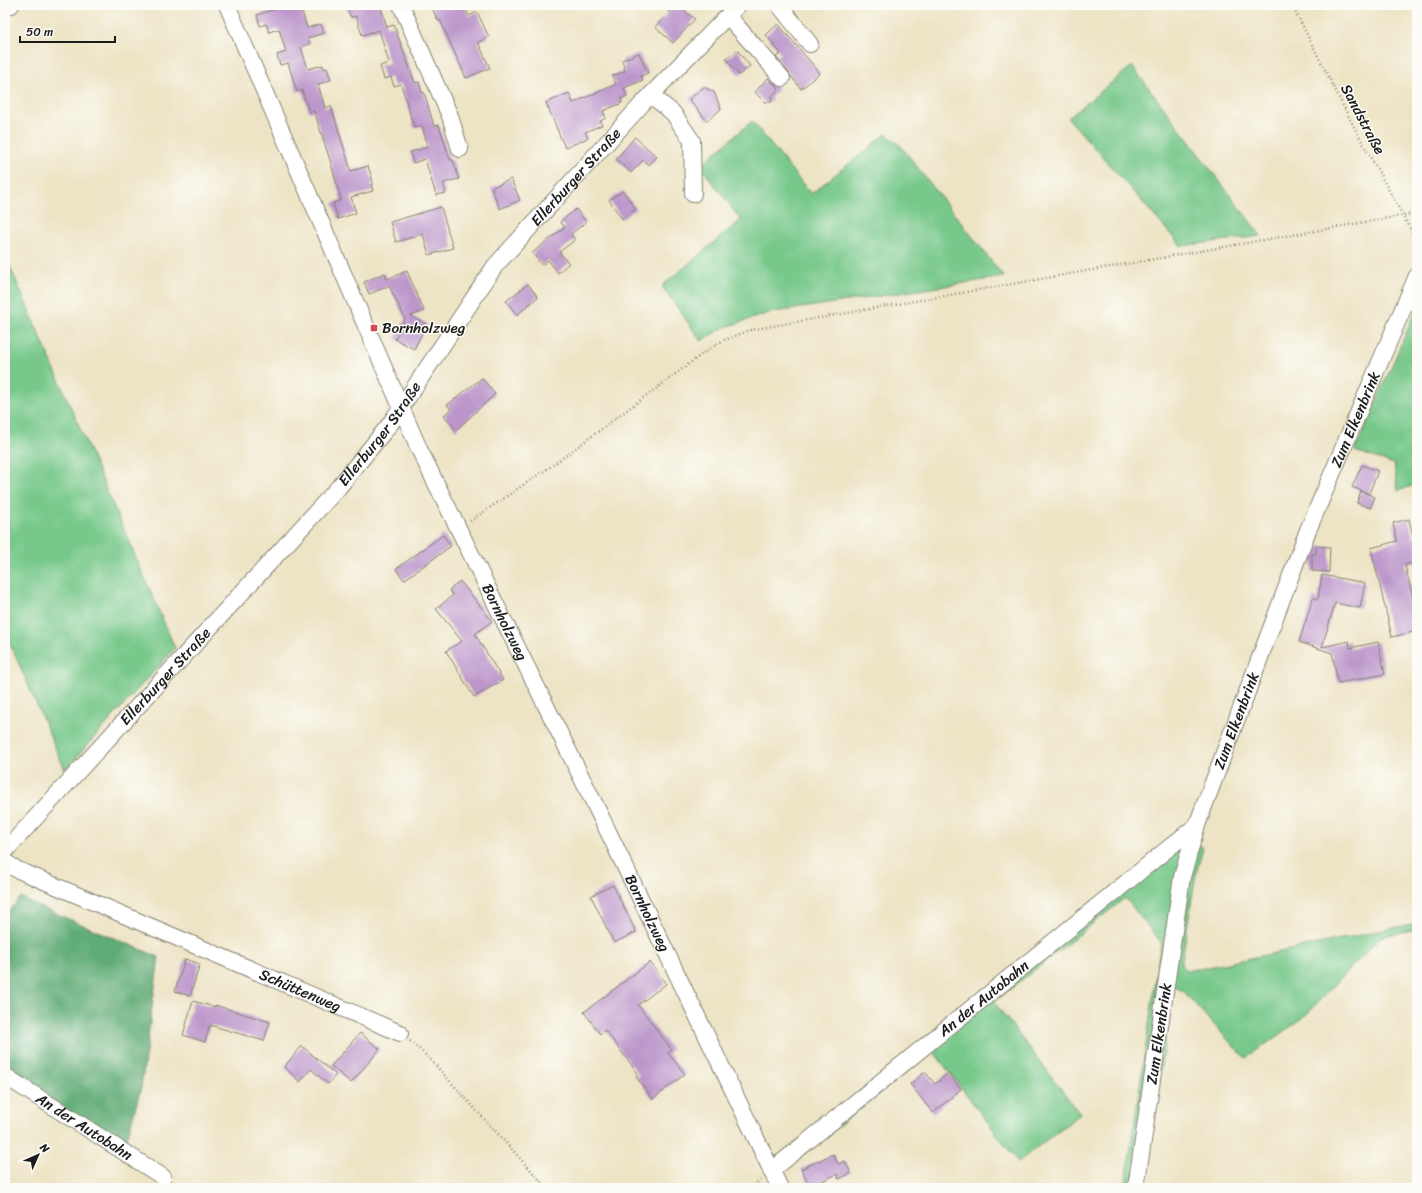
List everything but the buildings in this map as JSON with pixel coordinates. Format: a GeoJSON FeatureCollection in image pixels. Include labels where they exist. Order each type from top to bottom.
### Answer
{"type":"FeatureCollection","features":[{"type":"Feature","properties":{"kind":"street"},"geometry":{"type":"LineString","coordinates":[[5,6],[11,5]]}},
{"type":"Feature","properties":{"kind":"street","name":"Bornholzweg"},"geometry":{"type":"LineString","coordinates":[[227,5],[400,408],[458,529],[594,803],[780,1188]]}},
{"type":"Feature","properties":{"kind":"street"},"geometry":{"type":"LineString","coordinates":[[401,5],[450,116],[460,149]]}},
{"type":"Feature","properties":{"kind":"street"},"geometry":{"type":"LineString","coordinates":[[779,5],[810,44]]}},
{"type":"Feature","properties":{"kind":"street"},"geometry":{"type":"LineString","coordinates":[[733,10],[782,78]]}},
{"type":"Feature","properties":{"kind":"street","name":"Ellerburger Straße"},"geometry":{"type":"LineString","coordinates":[[5,851],[338,488],[367,453],[400,408],[495,266],[537,218],[651,95],[733,10]]}},
{"type":"Feature","properties":{"kind":"street"},"geometry":{"type":"LineString","coordinates":[[651,95],[673,113],[692,141],[694,194]]}},
{"type":"Feature","properties":{"kind":"street","name":"Zum Elkenbrink"},"geometry":{"type":"LineString","coordinates":[[1136,1188],[1182,877],[1197,825],[1308,530],[1417,276]]}},
{"type":"Feature","properties":{"kind":"street","name":"An der Autobahn"},"geometry":{"type":"LineString","coordinates":[[771,1171],[1156,860],[1197,825]]}},
{"type":"Feature","properties":{"kind":"street"},"geometry":{"type":"LineString","coordinates":[[1156,860],[1176,865],[1179,868],[1182,877]]}},
{"type":"Feature","properties":{"kind":"street","name":"Schüttenweg"},"geometry":{"type":"LineString","coordinates":[[5,862],[23,872],[400,1033]]}},
{"type":"Feature","properties":{"kind":"street","name":"An der Autobahn"},"geometry":{"type":"LineString","coordinates":[[5,1076],[163,1177]]}},
{"type":"Feature","properties":{"kind":"path","name":"Sandstraße"},"geometry":{"type":"LineString","coordinates":[[1292,5],[1355,129],[1417,241]]}},
{"type":"Feature","properties":{"kind":"path"},"geometry":{"type":"LineString","coordinates":[[458,529],[553,465],[705,352],[722,341],[750,330],[768,325],[1006,286],[1417,213]]}},
{"type":"Feature","properties":{"kind":"path"},"geometry":{"type":"LineString","coordinates":[[400,1033],[427,1056],[547,1188]]}},
{"type":"Feature","properties":{"kind":"green space"},"geometry":{"type":"Polygon","coordinates":[[[1132,66],[1261,236],[1181,246],[1068,118],[1132,66]]]}},
{"type":"Feature","properties":{"kind":"green space"},"geometry":{"type":"Polygon","coordinates":[[[752,121],[811,194],[886,134],[900,145],[1004,277],[769,313],[723,328],[701,341],[662,286],[741,220],[700,166],[752,121]]]}},
{"type":"Feature","properties":{"kind":"green space"},"geometry":{"type":"Polygon","coordinates":[[[5,255],[175,648],[65,770],[5,632],[5,255]]]}},
{"type":"Feature","properties":{"kind":"green space"},"geometry":{"type":"Polygon","coordinates":[[[1417,307],[1417,484],[1398,491],[1394,464],[1355,451],[1417,307]]]}},
{"type":"Feature","properties":{"kind":"green space"},"geometry":{"type":"Polygon","coordinates":[[[1184,833],[1203,848],[1196,874],[1181,965],[1186,970],[1199,969],[1417,923],[1417,929],[1380,937],[1303,1018],[1246,1058],[1183,991],[1176,987],[1172,991],[1143,1188],[1125,1188],[1161,942],[1125,898],[994,1002],[1080,1114],[1018,1162],[933,1051],[779,1173],[770,1156],[779,1156],[1184,833]]]}},
{"type":"Feature","properties":{"kind":"green space"},"geometry":{"type":"Polygon","coordinates":[[[21,897],[31,903],[159,957],[141,1088],[124,1149],[5,1067],[5,916],[21,897]]]}},
{"type":"Feature","properties":{"kind":"place","name":"Bornholzweg"},"geometry":{"type":"Point","coordinates":[374,328]}}]}
